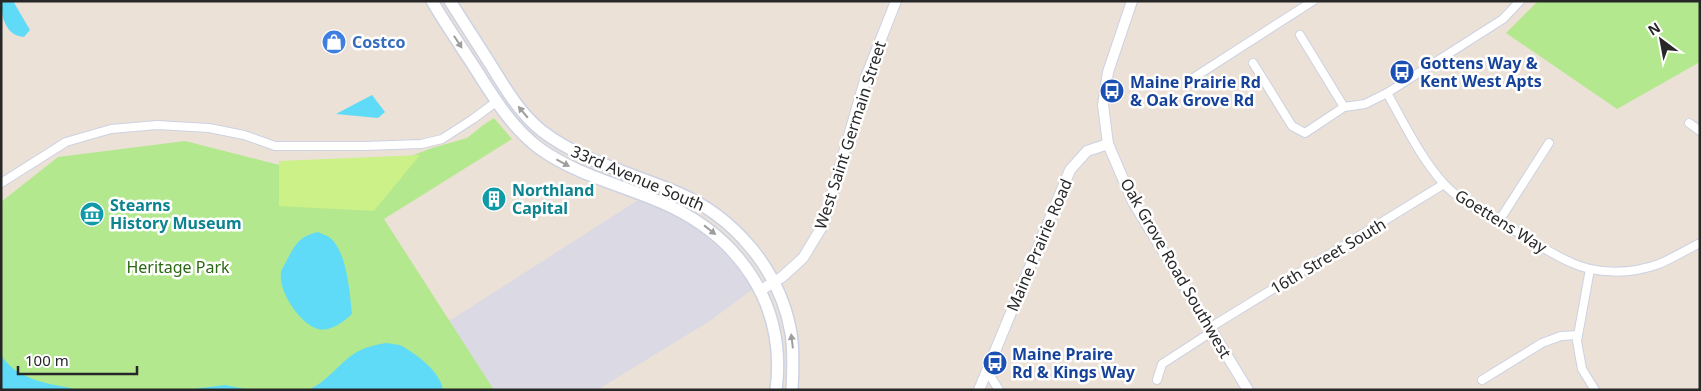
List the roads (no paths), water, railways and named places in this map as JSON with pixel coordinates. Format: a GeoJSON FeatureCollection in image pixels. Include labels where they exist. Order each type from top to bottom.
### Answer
{"type":"FeatureCollection","features":[{"type":"Feature","properties":{"kind":"main road","name":"33rd Avenue South"},"geometry":{"type":"LineString","coordinates":[[432,1],[496,102],[518,129],[538,147],[563,163],[594,177],[664,203],[704,225],[724,241],[742,261],[761,290]]}},
{"type":"Feature","properties":{"kind":"main road","name":"33rd Avenue South"},"geometry":{"type":"LineString","coordinates":[[450,1],[506,88],[534,124],[558,142],[580,154],[675,192],[708,208],[730,225],[748,244],[774,283]]}},
{"type":"Feature","properties":{"kind":"main road"},"geometry":{"type":"LineString","coordinates":[[774,283],[782,301],[790,332],[793,350],[792,390]]}},
{"type":"Feature","properties":{"kind":"main road"},"geometry":{"type":"LineString","coordinates":[[761,290],[770,312],[777,344],[776,390]]}},
{"type":"Feature","properties":{"kind":"street","name":"West Saint Germain Street"},"geometry":{"type":"LineString","coordinates":[[761,290],[774,283],[803,258],[823,225],[866,77],[896,1]]}},
{"type":"Feature","properties":{"kind":"street"},"geometry":{"type":"LineString","coordinates":[[1108,144],[1102,106],[1108,72],[1132,1]]}},
{"type":"Feature","properties":{"kind":"street"},"geometry":{"type":"LineString","coordinates":[[1190,80],[1313,1]]}},
{"type":"Feature","properties":{"kind":"street"},"geometry":{"type":"LineString","coordinates":[[1253,63],[1292,126],[1305,133],[1344,107],[1365,104],[1387,93],[1503,19],[1520,1]]}},
{"type":"Feature","properties":{"kind":"street"},"geometry":{"type":"LineString","coordinates":[[1300,34],[1344,107]]}},
{"type":"Feature","properties":{"kind":"street","name":"Goettens Way"},"geometry":{"type":"LineString","coordinates":[[1387,93],[1422,154],[1444,184],[1461,198],[1571,263],[1590,269],[1616,271],[1642,269],[1659,264],[1700,243]]}},
{"type":"Feature","properties":{"kind":"street"},"geometry":{"type":"LineString","coordinates":[[1,183],[66,142],[111,129],[157,125],[209,128],[244,135],[275,146],[421,144],[442,139],[496,102]]}},
{"type":"Feature","properties":{"kind":"street"},"geometry":{"type":"LineString","coordinates":[[1689,123],[1700,131]]}},
{"type":"Feature","properties":{"kind":"street"},"geometry":{"type":"LineString","coordinates":[[1499,221],[1549,143]]}},
{"type":"Feature","properties":{"kind":"street","name":"Oak Grove Road Southwest"},"geometry":{"type":"LineString","coordinates":[[1108,144],[1134,202],[1248,390]]}},
{"type":"Feature","properties":{"kind":"street","name":"Maine Prairie Road"},"geometry":{"type":"LineString","coordinates":[[979,390],[1070,170],[1087,151],[1108,144]]}},
{"type":"Feature","properties":{"kind":"street","name":"16th Street South"},"geometry":{"type":"LineString","coordinates":[[1157,380],[1162,364],[1212,329],[1444,184]]}},
{"type":"Feature","properties":{"kind":"street"},"geometry":{"type":"LineString","coordinates":[[1590,269],[1577,341],[1582,369],[1595,390]]}},
{"type":"Feature","properties":{"kind":"street"},"geometry":{"type":"LineString","coordinates":[[1482,380],[1542,343],[1561,336],[1578,335]]}},
{"type":"Feature","properties":{"kind":"street"},"geometry":{"type":"LineString","coordinates":[[987,371],[998,390]]}},
{"type":"Feature","properties":{"kind":"water"},"geometry":{"type":"Polygon","coordinates":[[[1,1],[13,1],[30,30],[24,37],[13,33],[6,25],[1,1]]]}},
{"type":"Feature","properties":{"kind":"water"},"geometry":{"type":"Polygon","coordinates":[[[372,95],[385,112],[378,118],[336,114],[372,95]]]}},
{"type":"Feature","properties":{"kind":"water"},"geometry":{"type":"Polygon","coordinates":[[[318,232],[329,237],[340,252],[344,262],[352,314],[336,326],[323,330],[311,326],[298,314],[283,289],[281,280],[282,271],[298,242],[306,236],[318,232]]]}},
{"type":"Feature","properties":{"kind":"water"},"geometry":{"type":"Polygon","coordinates":[[[386,343],[402,346],[421,359],[433,370],[443,390],[308,390],[327,378],[355,353],[374,345],[386,343]]]}},
{"type":"Feature","properties":{"kind":"water"},"geometry":{"type":"Polygon","coordinates":[[[1,355],[8,364],[26,376],[81,390],[1,390],[1,355]]]}},
{"type":"Feature","properties":{"kind":"water"},"geometry":{"type":"Polygon","coordinates":[[[225,385],[251,390],[189,390],[193,389],[225,385]]]}},
{"type":"Feature","properties":{"kind":"place","name":"Costco"},"geometry":{"type":"Point","coordinates":[334,42]}},
{"type":"Feature","properties":{"kind":"place","name":"Gottens Way & Kent West Apts"},"geometry":{"type":"Point","coordinates":[1402,72]}},
{"type":"Feature","properties":{"kind":"place","name":"Maine Prairie Rd & Oak Grove Rd"},"geometry":{"type":"Point","coordinates":[1112,91]}},
{"type":"Feature","properties":{"kind":"place","name":"Northland Capital"},"geometry":{"type":"Point","coordinates":[494,199]}},
{"type":"Feature","properties":{"kind":"place","name":"Stearns History Museum"},"geometry":{"type":"Point","coordinates":[92,214]}},
{"type":"Feature","properties":{"kind":"place","name":"Maine Praire Rd & Kings Way"},"geometry":{"type":"Point","coordinates":[995,363]}},
{"type":"Feature","properties":{"kind":"park label","name":"Heritage Park"},"geometry":{"type":"Point","coordinates":[178,267]}}]}
